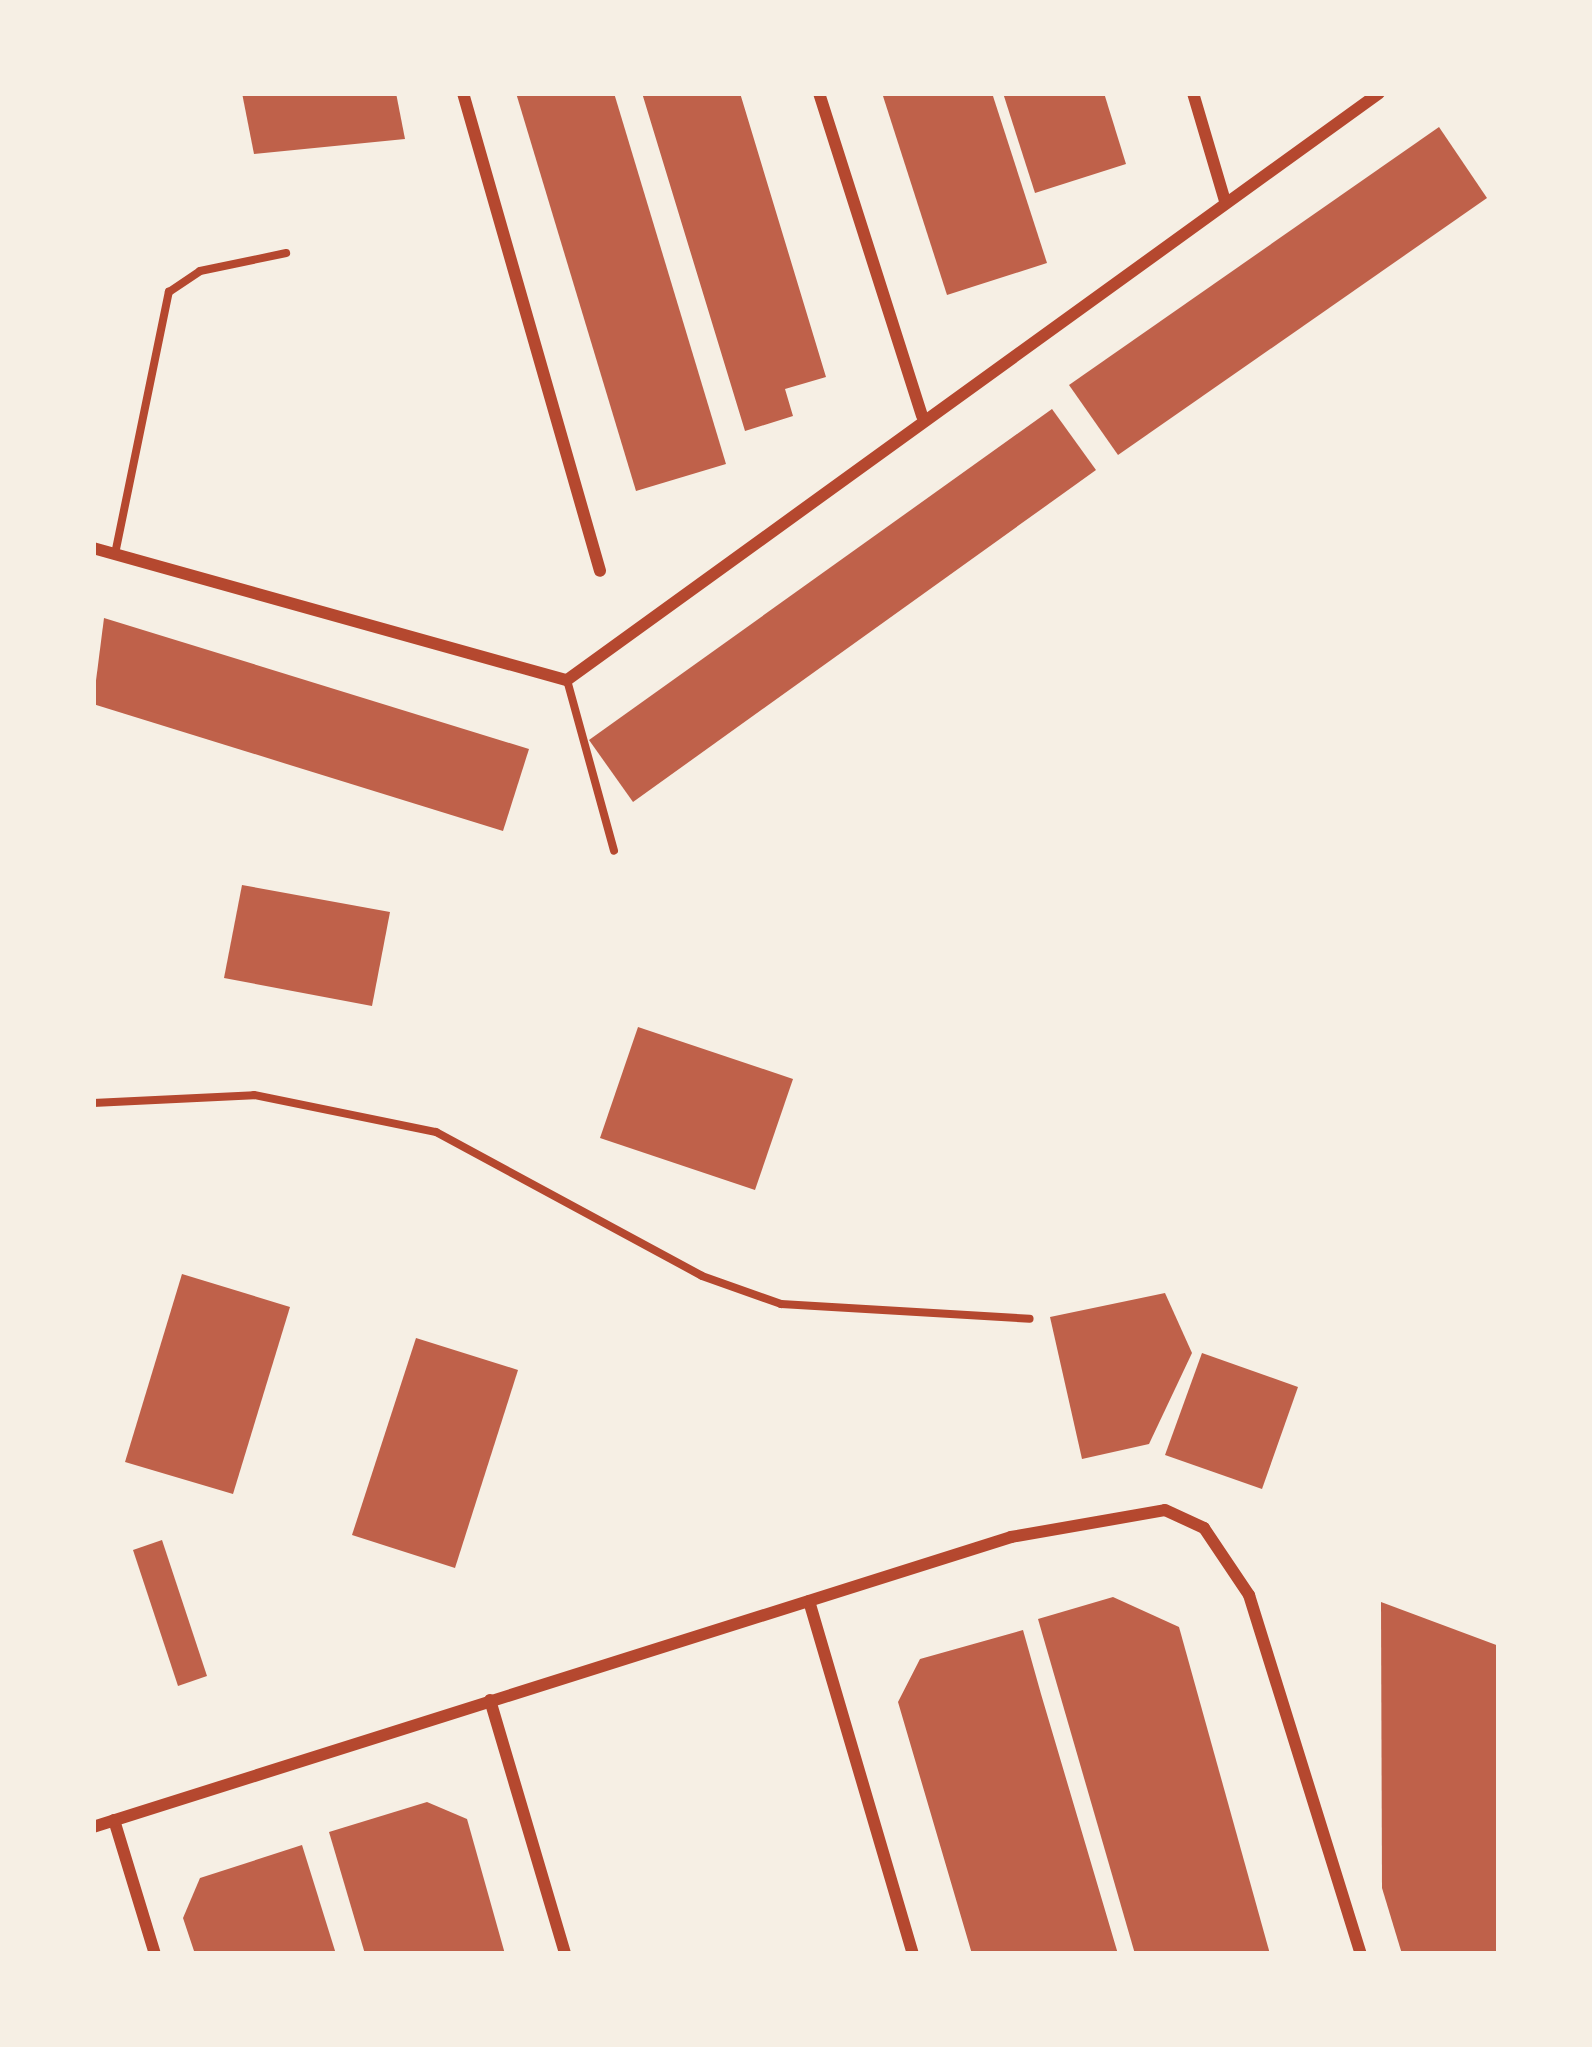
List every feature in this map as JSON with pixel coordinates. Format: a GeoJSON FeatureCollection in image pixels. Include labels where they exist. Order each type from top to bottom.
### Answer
{"type":"FeatureCollection","features":[{"type":"Feature","properties":{"kind":"street"},"geometry":{"type":"LineString","coordinates":[[463,93],[600,571]]}},
{"type":"Feature","properties":{"kind":"street"},"geometry":{"type":"LineString","coordinates":[[819,93],[922,416]]}},
{"type":"Feature","properties":{"kind":"street"},"geometry":{"type":"LineString","coordinates":[[1193,93],[1226,201]]}},
{"type":"Feature","properties":{"kind":"street"},"geometry":{"type":"LineString","coordinates":[[93,548],[567,680],[922,416],[1379,93]]}},
{"type":"Feature","properties":{"kind":"street"},"geometry":{"type":"LineString","coordinates":[[93,1827],[809,1601],[1125,1511],[1166,1510],[1204,1528],[1250,1595],[1361,1954]]}},
{"type":"Feature","properties":{"kind":"street"},"geometry":{"type":"LineString","coordinates":[[809,1601],[913,1954]]}},
{"type":"Feature","properties":{"kind":"street"},"geometry":{"type":"LineString","coordinates":[[490,1700],[565,1954]]}},
{"type":"Feature","properties":{"kind":"street"},"geometry":{"type":"LineString","coordinates":[[114,1820],[155,1954]]}},
{"type":"Feature","properties":{"kind":"lane"},"geometry":{"type":"LineString","coordinates":[[115,554],[169,292],[200,271],[286,253]]}},
{"type":"Feature","properties":{"kind":"lane"},"geometry":{"type":"LineString","coordinates":[[567,680],[614,851]]}},
{"type":"Feature","properties":{"kind":"lane"},"geometry":{"type":"LineString","coordinates":[[93,1103],[254,1095],[436,1132],[702,1276],[782,1304],[1030,1319]]}},
{"type":"Feature","properties":{"kind":"building"},"geometry":{"type":"Polygon","coordinates":[[[242,93],[396,93],[405,139],[254,154],[242,93]]]}},
{"type":"Feature","properties":{"kind":"building"},"geometry":{"type":"Polygon","coordinates":[[[516,93],[614,93],[726,464],[636,491],[516,93]]]}},
{"type":"Feature","properties":{"kind":"building"},"geometry":{"type":"Polygon","coordinates":[[[642,93],[740,93],[826,377],[785,389],[793,416],[745,431],[642,93]]]}},
{"type":"Feature","properties":{"kind":"building"},"geometry":{"type":"Polygon","coordinates":[[[882,93],[992,93],[1047,263],[947,295],[882,93]]]}},
{"type":"Feature","properties":{"kind":"building"},"geometry":{"type":"Polygon","coordinates":[[[1003,93],[1104,93],[1126,164],[1035,193],[1003,93]]]}},
{"type":"Feature","properties":{"kind":"building"},"geometry":{"type":"Polygon","coordinates":[[[1439,127],[1487,198],[1118,455],[1069,385],[1439,127]]]}},
{"type":"Feature","properties":{"kind":"building"},"geometry":{"type":"Polygon","coordinates":[[[1052,409],[1096,470],[633,802],[589,740],[1052,409]]]}},
{"type":"Feature","properties":{"kind":"building"},"geometry":{"type":"Polygon","coordinates":[[[104,618],[529,749],[503,831],[93,704],[104,618]]]}},
{"type":"Feature","properties":{"kind":"building"},"geometry":{"type":"Polygon","coordinates":[[[242,885],[390,912],[372,1006],[224,978],[242,885]]]}},
{"type":"Feature","properties":{"kind":"building"},"geometry":{"type":"Polygon","coordinates":[[[638,1027],[793,1079],[755,1190],[600,1138],[638,1027]]]}},
{"type":"Feature","properties":{"kind":"building"},"geometry":{"type":"Polygon","coordinates":[[[182,1274],[290,1307],[233,1494],[125,1462],[182,1274]]]}},
{"type":"Feature","properties":{"kind":"building"},"geometry":{"type":"Polygon","coordinates":[[[1165,1293],[1192,1353],[1149,1444],[1082,1459],[1050,1317],[1165,1293]]]}},
{"type":"Feature","properties":{"kind":"building"},"geometry":{"type":"Polygon","coordinates":[[[416,1338],[518,1370],[455,1568],[352,1535],[416,1338]]]}},
{"type":"Feature","properties":{"kind":"building"},"geometry":{"type":"Polygon","coordinates":[[[1202,1353],[1298,1387],[1262,1489],[1165,1455],[1202,1353]]]}},
{"type":"Feature","properties":{"kind":"building"},"geometry":{"type":"Polygon","coordinates":[[[162,1540],[207,1676],[178,1686],[133,1550],[162,1540]]]}},
{"type":"Feature","properties":{"kind":"building"},"geometry":{"type":"Polygon","coordinates":[[[1113,1597],[1179,1627],[1270,1954],[1135,1954],[1038,1619],[1113,1597]]]}},
{"type":"Feature","properties":{"kind":"building"},"geometry":{"type":"Polygon","coordinates":[[[1381,1602],[1499,1646],[1499,1954],[1402,1954],[1382,1888],[1381,1602]]]}},
{"type":"Feature","properties":{"kind":"building"},"geometry":{"type":"Polygon","coordinates":[[[1023,1630],[1118,1954],[972,1954],[898,1702],[920,1659],[1023,1630]]]}},
{"type":"Feature","properties":{"kind":"building"},"geometry":{"type":"Polygon","coordinates":[[[427,1802],[467,1819],[505,1954],[365,1954],[329,1832],[427,1802]]]}},
{"type":"Feature","properties":{"kind":"building"},"geometry":{"type":"Polygon","coordinates":[[[302,1845],[336,1954],[195,1954],[183,1918],[200,1878],[302,1845]]]}}]}
